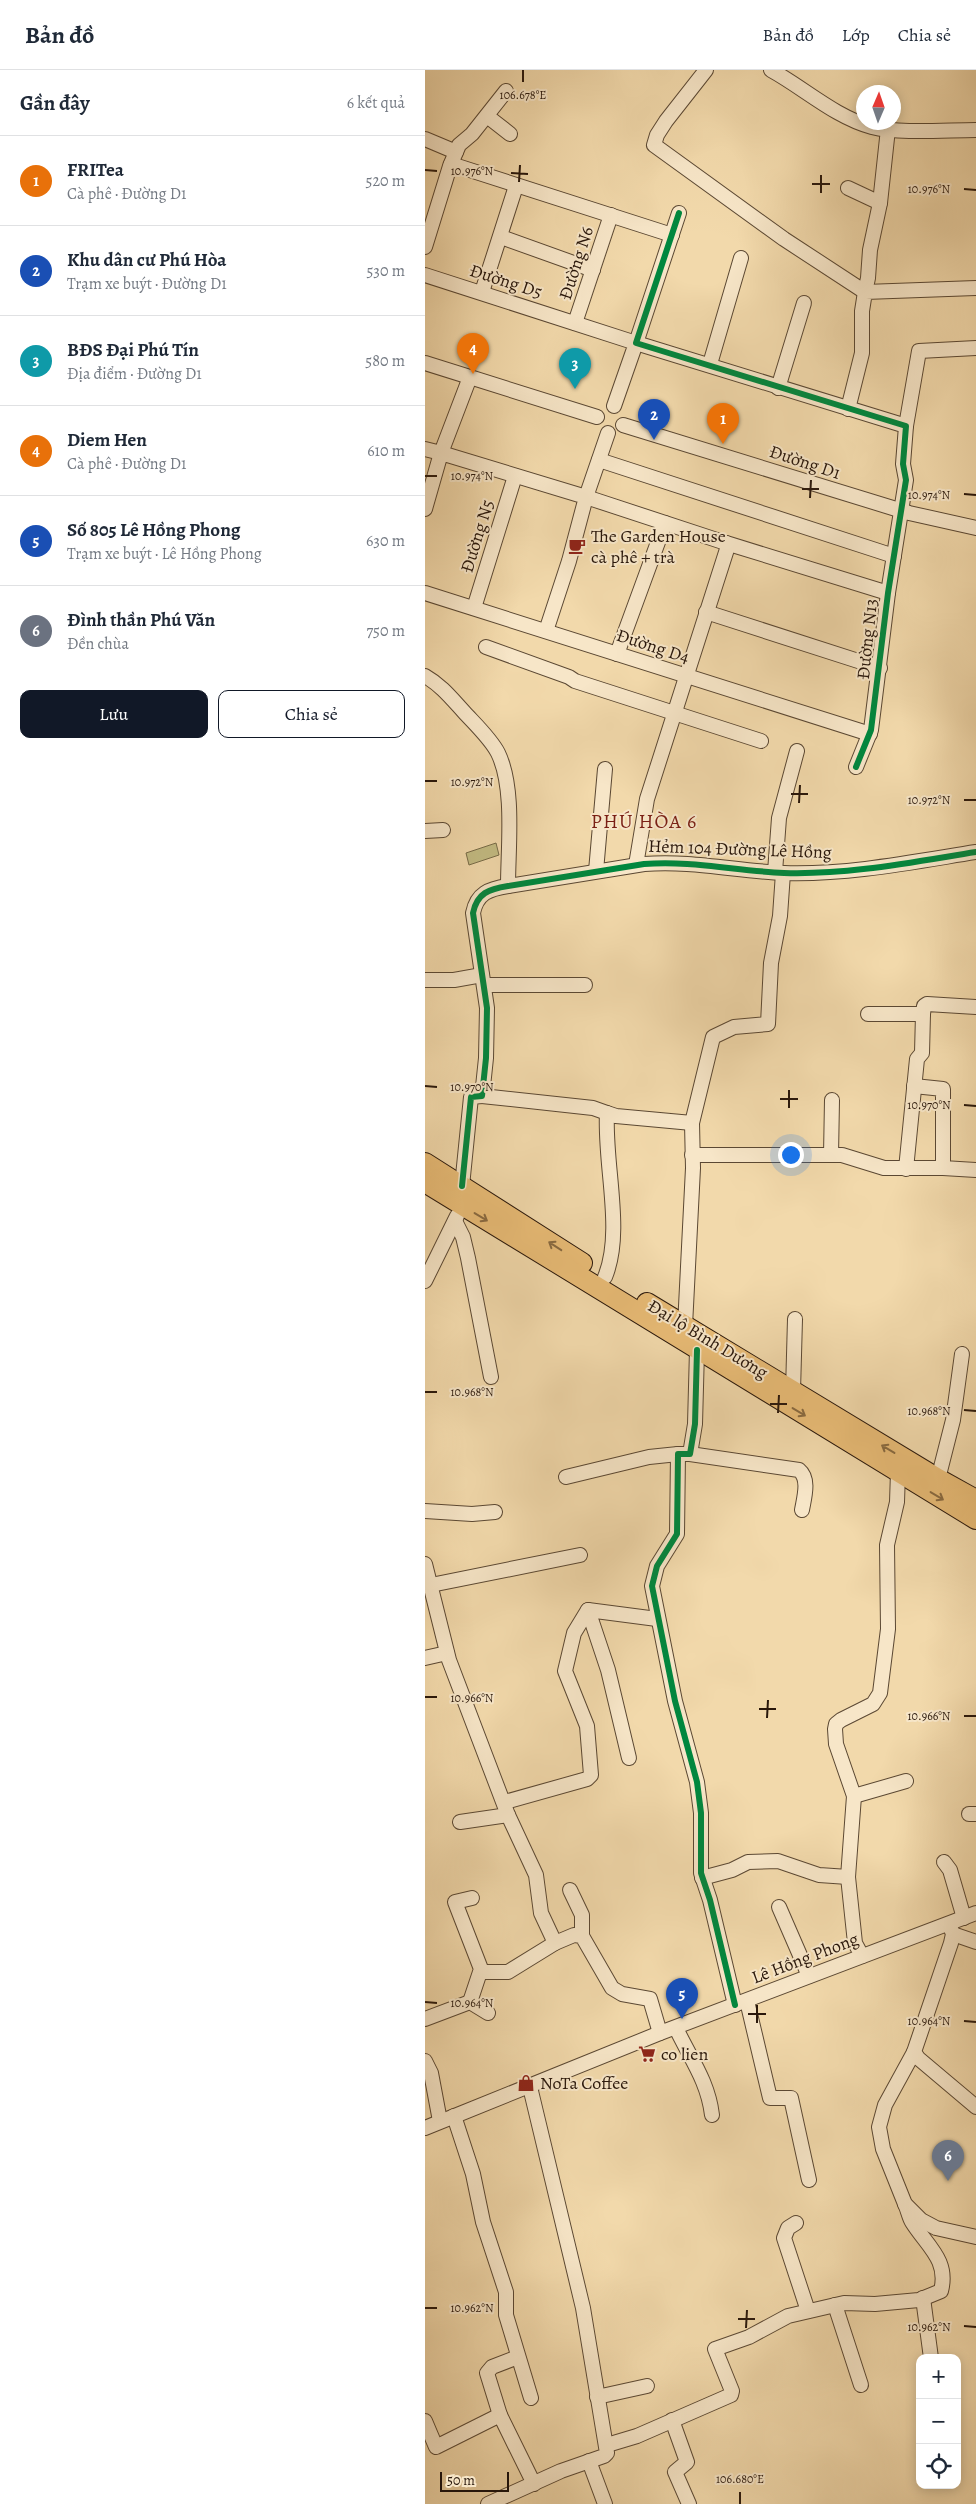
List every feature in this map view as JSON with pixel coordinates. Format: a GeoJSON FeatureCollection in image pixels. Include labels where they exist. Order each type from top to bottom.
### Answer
{"type":"FeatureCollection","features":[{"type":"Feature","properties":{"kind":"highway","name":"Đại lộ Bình Dương"},"geometry":{"type":"LineString","coordinates":[[425,1164],[459,1204],[605,1277],[976,1500]]}},
{"type":"Feature","properties":{"kind":"highway","name":"Đại lộ Bình Dương"},"geometry":{"type":"LineString","coordinates":[[425,1182],[976,1519]]}},
{"type":"Feature","properties":{"kind":"street"},"geometry":{"type":"LineString","coordinates":[[706,70],[683,102],[666,121],[657,135],[654,145],[784,239],[865,292],[976,288]]}},
{"type":"Feature","properties":{"kind":"street"},"geometry":{"type":"LineString","coordinates":[[771,70],[830,109],[856,120]]}},
{"type":"Feature","properties":{"kind":"street"},"geometry":{"type":"LineString","coordinates":[[425,247],[431,209],[459,145],[472,134],[506,91]]}},
{"type":"Feature","properties":{"kind":"street"},"geometry":{"type":"LineString","coordinates":[[487,116],[510,134]]}},
{"type":"Feature","properties":{"kind":"street"},"geometry":{"type":"LineString","coordinates":[[901,129],[976,130]]}},
{"type":"Feature","properties":{"kind":"street"},"geometry":{"type":"LineString","coordinates":[[848,409],[862,353],[862,311],[868,278],[870,250],[880,203],[888,130]]}},
{"type":"Feature","properties":{"kind":"street"},"geometry":{"type":"LineString","coordinates":[[425,139],[453,158],[517,186],[672,235]]}},
{"type":"Feature","properties":{"kind":"street"},"geometry":{"type":"LineString","coordinates":[[482,292],[501,237],[505,216],[517,186]]}},
{"type":"Feature","properties":{"kind":"street"},"geometry":{"type":"LineString","coordinates":[[848,188],[880,203]]}},
{"type":"Feature","properties":{"kind":"street"},"geometry":{"type":"LineString","coordinates":[[614,406],[679,214]]}},
{"type":"Feature","properties":{"kind":"street","name":"Đường N6"},"geometry":{"type":"LineString","coordinates":[[575,324],[611,215]]}},
{"type":"Feature","properties":{"kind":"street"},"geometry":{"type":"LineString","coordinates":[[501,237],[593,270]]}},
{"type":"Feature","properties":{"kind":"street"},"geometry":{"type":"LineString","coordinates":[[710,364],[741,258]]}},
{"type":"Feature","properties":{"kind":"street","name":"Đường D5"},"geometry":{"type":"LineString","coordinates":[[425,275],[482,292],[575,324],[710,364],[778,388],[906,426]]}},
{"type":"Feature","properties":{"kind":"street"},"geometry":{"type":"LineString","coordinates":[[778,388],[804,303]]}},
{"type":"Feature","properties":{"kind":"street","name":"Đường N13"},"geometry":{"type":"LineString","coordinates":[[856,767],[870,734],[880,668],[888,593],[906,480],[903,464],[906,426],[919,352],[976,348]]}},
{"type":"Feature","properties":{"kind":"street"},"geometry":{"type":"LineString","coordinates":[[425,363],[597,417]]}},
{"type":"Feature","properties":{"kind":"street"},"geometry":{"type":"LineString","coordinates":[[425,508],[441,453],[470,376]]}},
{"type":"Feature","properties":{"kind":"street"},"geometry":{"type":"LineString","coordinates":[[597,417],[605,408],[614,406]]}},
{"type":"Feature","properties":{"kind":"street"},"geometry":{"type":"LineString","coordinates":[[597,417],[600,428],[608,433],[617,432],[623,425],[623,414],[614,406]]}},
{"type":"Feature","properties":{"kind":"street","name":"Đường D1"},"geometry":{"type":"LineString","coordinates":[[623,425],[902,511],[976,528]]}},
{"type":"Feature","properties":{"kind":"street"},"geometry":{"type":"LineString","coordinates":[[546,631],[569,561],[585,497],[608,433]]}},
{"type":"Feature","properties":{"kind":"street"},"geometry":{"type":"LineString","coordinates":[[425,449],[585,497],[888,593]]}},
{"type":"Feature","properties":{"kind":"street"},"geometry":{"type":"LineString","coordinates":[[599,460],[894,556]]}},
{"type":"Feature","properties":{"kind":"street","name":"Đường N5"},"geometry":{"type":"LineString","coordinates":[[474,608],[515,476]]}},
{"type":"Feature","properties":{"kind":"street"},"geometry":{"type":"LineString","coordinates":[[617,654],[665,523]]}},
{"type":"Feature","properties":{"kind":"street"},"geometry":{"type":"LineString","coordinates":[[636,865],[647,799],[728,546],[726,543]]}},
{"type":"Feature","properties":{"kind":"street","name":"Đường D4"},"geometry":{"type":"LineString","coordinates":[[425,594],[870,734]]}},
{"type":"Feature","properties":{"kind":"street"},"geometry":{"type":"LineString","coordinates":[[706,612],[880,668]]}},
{"type":"Feature","properties":{"kind":"street"},"geometry":{"type":"LineString","coordinates":[[486,647],[569,677],[575,682],[761,741]]}},
{"type":"Feature","properties":{"kind":"street"},"geometry":{"type":"LineString","coordinates":[[425,676],[435,682],[466,714],[497,751],[503,766],[508,804],[508,886]]}},
{"type":"Feature","properties":{"kind":"street"},"geometry":{"type":"LineString","coordinates":[[685,1326],[693,1154],[692,1123],[713,1037],[735,1027],[768,1024],[771,963],[780,916],[779,818],[797,751]]}},
{"type":"Feature","properties":{"kind":"street"},"geometry":{"type":"LineString","coordinates":[[597,871],[605,769]]}},
{"type":"Feature","properties":{"kind":"street"},"geometry":{"type":"LineString","coordinates":[[425,831],[443,830]]}},
{"type":"Feature","properties":{"kind":"street","name":"Hẻm 104 Đường Lê Hồng"},"geometry":{"type":"LineString","coordinates":[[482,1096],[487,1036],[483,980],[473,912],[475,902],[482,893],[491,889],[597,871],[666,862],[779,873],[826,872],[976,852]]}},
{"type":"Feature","properties":{"kind":"street"},"geometry":{"type":"LineString","coordinates":[[425,980],[483,980],[585,985]]}},
{"type":"Feature","properties":{"kind":"street"},"geometry":{"type":"LineString","coordinates":[[906,1168],[918,1058],[923,1053],[924,1006],[927,1004],[976,1007]]}},
{"type":"Feature","properties":{"kind":"street"},"geometry":{"type":"LineString","coordinates":[[868,1014],[923,1014]]}},
{"type":"Feature","properties":{"kind":"street"},"geometry":{"type":"LineString","coordinates":[[914,1086],[943,1089],[943,1168]]}},
{"type":"Feature","properties":{"kind":"street"},"geometry":{"type":"LineString","coordinates":[[491,1377],[463,1237],[459,1204],[471,1097],[482,1096],[593,1108],[616,1116],[692,1123]]}},
{"type":"Feature","properties":{"kind":"street"},"geometry":{"type":"LineString","coordinates":[[831,1155],[832,1100]]}},
{"type":"Feature","properties":{"kind":"street"},"geometry":{"type":"LineString","coordinates":[[605,1277],[611,1261],[613,1243],[612,1208],[606,1147],[607,1113]]}},
{"type":"Feature","properties":{"kind":"street"},"geometry":{"type":"LineString","coordinates":[[693,1154],[842,1155],[884,1168],[976,1170]]}},
{"type":"Feature","properties":{"kind":"street"},"geometry":{"type":"LineString","coordinates":[[426,1279],[459,1204]]}},
{"type":"Feature","properties":{"kind":"street"},"geometry":{"type":"LineString","coordinates":[[793,1391],[795,1319]]}},
{"type":"Feature","properties":{"kind":"street"},"geometry":{"type":"LineString","coordinates":[[697,1350],[695,1424],[684,1454],[677,1534],[657,1566],[652,1586],[657,1619],[681,1724],[697,1782],[701,1813],[702,1878],[770,2098],[791,2098],[809,2180]]}},
{"type":"Feature","properties":{"kind":"street"},"geometry":{"type":"LineString","coordinates":[[939,1479],[953,1420],[962,1354]]}},
{"type":"Feature","properties":{"kind":"street"},"geometry":{"type":"LineString","coordinates":[[565,1477],[649,1456],[684,1454],[788,1467],[799,1470],[803,1474],[805,1481],[802,1510]]}},
{"type":"Feature","properties":{"kind":"street"},"geometry":{"type":"LineString","coordinates":[[862,1956],[855,1943],[848,1877],[854,1796],[838,1750],[835,1729],[836,1724],[841,1720],[873,1704],[880,1692],[888,1629],[887,1545],[897,1502],[898,1472]]}},
{"type":"Feature","properties":{"kind":"street"},"geometry":{"type":"LineString","coordinates":[[425,1512],[472,1514],[495,1512]]}},
{"type":"Feature","properties":{"kind":"street"},"geometry":{"type":"LineString","coordinates":[[431,1585],[580,1555]]}},
{"type":"Feature","properties":{"kind":"street"},"geometry":{"type":"LineString","coordinates":[[425,1564],[447,1652],[507,1809],[536,1875],[541,1913],[555,1943]]}},
{"type":"Feature","properties":{"kind":"street"},"geometry":{"type":"LineString","coordinates":[[588,1610],[657,1619]]}},
{"type":"Feature","properties":{"kind":"street"},"geometry":{"type":"LineString","coordinates":[[588,1610],[608,1670],[629,1758]]}},
{"type":"Feature","properties":{"kind":"street"},"geometry":{"type":"LineString","coordinates":[[460,1822],[507,1809],[587,1779],[591,1775],[587,1726],[565,1670],[574,1632],[588,1610]]}},
{"type":"Feature","properties":{"kind":"street"},"geometry":{"type":"LineString","coordinates":[[425,1658],[447,1652]]}},
{"type":"Feature","properties":{"kind":"street"},"geometry":{"type":"LineString","coordinates":[[854,1796],[906,1781]]}},
{"type":"Feature","properties":{"kind":"street"},"geometry":{"type":"LineString","coordinates":[[702,1878],[732,1870],[748,1862],[778,1861],[819,1875],[848,1877]]}},
{"type":"Feature","properties":{"kind":"street"},"geometry":{"type":"LineString","coordinates":[[944,1862],[950,1870],[970,1916]]}},
{"type":"Feature","properties":{"kind":"street"},"geometry":{"type":"LineString","coordinates":[[570,1890],[582,1915],[582,1936],[612,1988],[623,1994],[651,1998],[660,2033]]}},
{"type":"Feature","properties":{"kind":"street"},"geometry":{"type":"LineString","coordinates":[[425,2019],[470,2002],[481,1972],[480,1965],[455,1902],[472,1898]]}},
{"type":"Feature","properties":{"kind":"street"},"geometry":{"type":"LineString","coordinates":[[779,1906],[809,1976]]}},
{"type":"Feature","properties":{"kind":"street","name":"Lê Hồng Phong"},"geometry":{"type":"LineString","coordinates":[[425,2128],[660,2033],[809,1976],[862,1956],[951,1929],[970,1916]]}},
{"type":"Feature","properties":{"kind":"street"},"geometry":{"type":"LineString","coordinates":[[607,2445],[623,2442],[733,2394],[715,2349],[749,2337],[788,2316],[835,2305],[875,2304],[923,2298],[941,2291],[943,2274],[941,2262],[912,2222],[883,2149],[879,2127],[885,2105],[914,2052],[951,1929],[976,1942]]}},
{"type":"Feature","properties":{"kind":"street"},"geometry":{"type":"LineString","coordinates":[[481,1972],[508,1972],[555,1943],[574,1935],[582,1936]]}},
{"type":"Feature","properties":{"kind":"street"},"geometry":{"type":"LineString","coordinates":[[470,2002],[488,2014]]}},
{"type":"Feature","properties":{"kind":"street"},"geometry":{"type":"LineString","coordinates":[[675,2028],[703,2076],[712,2115]]}},
{"type":"Feature","properties":{"kind":"street"},"geometry":{"type":"LineString","coordinates":[[914,2052],[918,2058],[976,2107]]}},
{"type":"Feature","properties":{"kind":"street"},"geometry":{"type":"LineString","coordinates":[[425,2061],[431,2074],[440,2121]]}},
{"type":"Feature","properties":{"kind":"street"},"geometry":{"type":"LineString","coordinates":[[488,2504],[604,2456],[607,2453],[583,2308],[530,2087]]}},
{"type":"Feature","properties":{"kind":"street"},"geometry":{"type":"LineString","coordinates":[[454,2116],[473,2174],[483,2222],[506,2292],[506,2315],[528,2381],[531,2398]]}},
{"type":"Feature","properties":{"kind":"street"},"geometry":{"type":"LineString","coordinates":[[905,2204],[921,2220],[936,2228],[976,2237]]}},
{"type":"Feature","properties":{"kind":"street"},"geometry":{"type":"LineString","coordinates":[[796,2223],[788,2228],[784,2238],[808,2311]]}},
{"type":"Feature","properties":{"kind":"street"},"geometry":{"type":"LineString","coordinates":[[923,2298],[930,2354]]}},
{"type":"Feature","properties":{"kind":"street"},"geometry":{"type":"LineString","coordinates":[[835,2305],[861,2385]]}},
{"type":"Feature","properties":{"kind":"street"},"geometry":{"type":"LineString","coordinates":[[519,2357],[492,2367],[487,2373],[500,2415],[534,2484]]}},
{"type":"Feature","properties":{"kind":"street"},"geometry":{"type":"LineString","coordinates":[[597,2397],[647,2386]]}},
{"type":"Feature","properties":{"kind":"street"},"geometry":{"type":"LineString","coordinates":[[425,2420],[431,2449],[500,2415]]}},
{"type":"Feature","properties":{"kind":"street"},"geometry":{"type":"LineString","coordinates":[[671,2420],[687,2461],[675,2472],[689,2504]]}},
{"type":"Feature","properties":{"kind":"street"},"geometry":{"type":"LineString","coordinates":[[589,2461],[605,2504]]}},
{"type":"Feature","properties":{"kind":"shaded area"},"geometry":{"type":"Polygon","coordinates":[[[496,843],[499,855],[469,865],[466,853],[496,843]]]}},
{"type":"Feature","properties":{"kind":"cycle path"},"geometry":{"type":"LineString","coordinates":[[679,213],[636,343],[906,426],[903,464],[906,480],[888,593],[871,730],[856,767]]}},
{"type":"Feature","properties":{"kind":"cycle path"},"geometry":{"type":"LineString","coordinates":[[462,1186],[471,1097],[482,1096],[486,1058],[487,1008],[473,913],[477,901],[485,893],[501,887],[644,864],[679,863],[766,872],[808,873],[856,870],[976,852]]}},
{"type":"Feature","properties":{"kind":"cycle path"},"geometry":{"type":"LineString","coordinates":[[697,1350],[695,1424],[690,1454],[678,1454],[677,1534],[657,1566],[652,1586],[675,1701],[697,1782],[701,1813],[701,1873],[710,1900],[735,2005]]}},
{"type":"Feature","properties":{"kind":"place","name":"Diem Hen"},"geometry":{"type":"Point","coordinates":[473,374]}},
{"type":"Feature","properties":{"kind":"place","name":"BĐS Đại Phú Tín"},"geometry":{"type":"Point","coordinates":[575,389]}},
{"type":"Feature","properties":{"kind":"place","name":"Khu dân cư Phú Hòa"},"geometry":{"type":"Point","coordinates":[654,440]}},
{"type":"Feature","properties":{"kind":"place","name":"FRITea"},"geometry":{"type":"Point","coordinates":[723,444]}},
{"type":"Feature","properties":{"kind":"place","name":"The Garden House cà phê + trà"},"geometry":{"type":"Point","coordinates":[577,546]}},
{"type":"Feature","properties":{"kind":"place","name":"Số 805 Lê Hồng Phong"},"geometry":{"type":"Point","coordinates":[682,2019]}},
{"type":"Feature","properties":{"kind":"place","name":"co lien"},"geometry":{"type":"Point","coordinates":[647,2054]}},
{"type":"Feature","properties":{"kind":"place","name":"NoTa Coffee"},"geometry":{"type":"Point","coordinates":[526,2083]}},
{"type":"Feature","properties":{"kind":"place","name":"Đình thần Phú Văn"},"geometry":{"type":"Point","coordinates":[948,2181]}},
{"type":"Feature","properties":{"kind":"district","name":"PHÚ HÒA 6"},"geometry":{"type":"Point","coordinates":[644,821]}}]}
